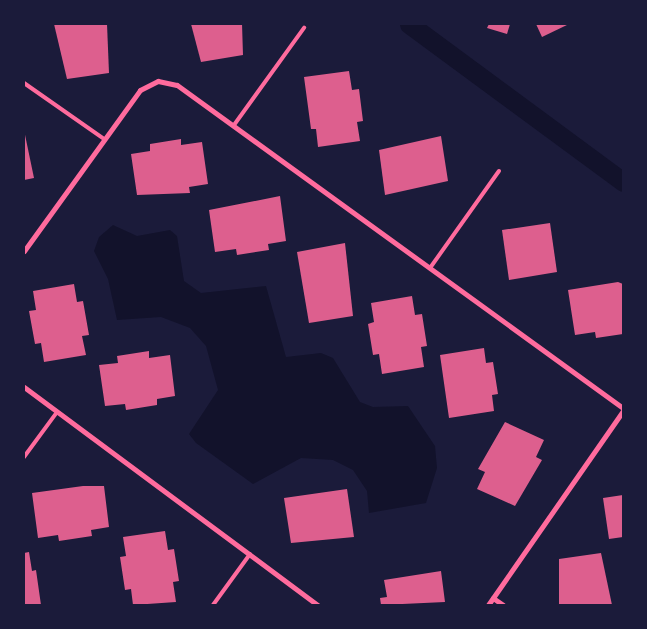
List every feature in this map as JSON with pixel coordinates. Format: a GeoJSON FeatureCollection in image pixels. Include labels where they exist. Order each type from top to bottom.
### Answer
{"type":"FeatureCollection","features":[{"type":"Feature","properties":{"kind":"street"},"geometry":{"type":"LineString","coordinates":[[24,251],[140,90],[158,81],[177,85],[623,409],[488,605]]}},
{"type":"Feature","properties":{"kind":"street"},"geometry":{"type":"LineString","coordinates":[[24,387],[318,605]]}},
{"type":"Feature","properties":{"kind":"street"},"geometry":{"type":"LineString","coordinates":[[493,598],[503,605]]}},
{"type":"Feature","properties":{"kind":"lane"},"geometry":{"type":"LineString","coordinates":[[234,125],[304,28]]}},
{"type":"Feature","properties":{"kind":"lane"},"geometry":{"type":"LineString","coordinates":[[24,83],[104,139]]}},
{"type":"Feature","properties":{"kind":"lane"},"geometry":{"type":"LineString","coordinates":[[430,268],[499,171]]}},
{"type":"Feature","properties":{"kind":"lane"},"geometry":{"type":"LineString","coordinates":[[24,456],[57,412]]}},
{"type":"Feature","properties":{"kind":"lane"},"geometry":{"type":"LineString","coordinates":[[213,605],[250,554]]}},
{"type":"Feature","properties":{"kind":"shaded area"},"geometry":{"type":"Polygon","coordinates":[[[113,225],[137,236],[170,230],[177,236],[184,281],[201,293],[266,286],[286,357],[321,353],[333,358],[360,402],[373,407],[408,406],[435,446],[437,468],[426,503],[369,513],[367,491],[353,470],[333,460],[301,458],[253,484],[196,443],[189,434],[218,390],[206,346],[190,328],[161,317],[117,320],[108,279],[94,251],[99,237],[113,225]]]}},
{"type":"Feature","properties":{"kind":"building"},"geometry":{"type":"Polygon","coordinates":[[[54,24],[107,24],[109,73],[67,79],[54,24]]]}},
{"type":"Feature","properties":{"kind":"building"},"geometry":{"type":"Polygon","coordinates":[[[191,24],[242,24],[243,55],[201,62],[191,24]]]}},
{"type":"Feature","properties":{"kind":"building"},"geometry":{"type":"Polygon","coordinates":[[[489,24],[510,24],[507,34],[487,28],[489,24]]]}},
{"type":"Feature","properties":{"kind":"building"},"geometry":{"type":"Polygon","coordinates":[[[536,24],[569,24],[542,37],[536,24]]]}},
{"type":"Feature","properties":{"kind":"building"},"geometry":{"type":"Polygon","coordinates":[[[349,71],[352,90],[359,89],[363,121],[357,122],[360,141],[318,147],[316,129],[311,129],[304,77],[349,71]]]}},
{"type":"Feature","properties":{"kind":"building"},"geometry":{"type":"Polygon","coordinates":[[[24,130],[34,178],[24,180],[24,130]]]}},
{"type":"Feature","properties":{"kind":"building"},"geometry":{"type":"Polygon","coordinates":[[[441,136],[448,181],[385,195],[379,150],[441,136]]]}},
{"type":"Feature","properties":{"kind":"building"},"geometry":{"type":"Polygon","coordinates":[[[181,139],[181,145],[202,142],[208,184],[189,187],[190,193],[137,195],[131,154],[150,151],[150,144],[181,139]]]}},
{"type":"Feature","properties":{"kind":"building"},"geometry":{"type":"Polygon","coordinates":[[[280,196],[286,241],[268,244],[269,250],[237,255],[236,249],[215,252],[209,210],[280,196]]]}},
{"type":"Feature","properties":{"kind":"building"},"geometry":{"type":"Polygon","coordinates":[[[550,223],[557,272],[509,280],[502,230],[550,223]]]}},
{"type":"Feature","properties":{"kind":"building"},"geometry":{"type":"Polygon","coordinates":[[[345,243],[353,316],[309,323],[297,252],[345,243]]]}},
{"type":"Feature","properties":{"kind":"building"},"geometry":{"type":"Polygon","coordinates":[[[618,282],[623,284],[623,334],[596,338],[595,332],[575,335],[568,290],[618,282]]]}},
{"type":"Feature","properties":{"kind":"building"},"geometry":{"type":"Polygon","coordinates":[[[74,284],[77,302],[83,301],[89,335],[82,336],[86,355],[44,362],[41,343],[35,344],[29,311],[36,310],[33,291],[74,284]]]}},
{"type":"Feature","properties":{"kind":"building"},"geometry":{"type":"Polygon","coordinates":[[[412,296],[415,315],[422,314],[427,346],[421,347],[424,367],[382,374],[379,354],[373,355],[368,324],[374,322],[371,303],[412,296]]]}},
{"type":"Feature","properties":{"kind":"building"},"geometry":{"type":"Polygon","coordinates":[[[484,348],[486,363],[493,362],[498,394],[492,395],[494,411],[449,418],[440,355],[484,348]]]}},
{"type":"Feature","properties":{"kind":"building"},"geometry":{"type":"Polygon","coordinates":[[[149,351],[149,358],[170,355],[175,396],[157,399],[157,405],[126,410],[125,404],[105,406],[99,365],[118,363],[117,356],[149,351]]]}},
{"type":"Feature","properties":{"kind":"building"},"geometry":{"type":"Polygon","coordinates":[[[505,422],[544,440],[536,457],[542,460],[515,506],[477,489],[485,472],[478,469],[505,422]]]}},
{"type":"Feature","properties":{"kind":"building"},"geometry":{"type":"Polygon","coordinates":[[[83,486],[104,486],[109,527],[91,530],[92,536],[59,541],[58,535],[38,538],[32,493],[83,486]]]}},
{"type":"Feature","properties":{"kind":"building"},"geometry":{"type":"Polygon","coordinates":[[[347,489],[354,537],[291,543],[284,498],[347,489]]]}},
{"type":"Feature","properties":{"kind":"building"},"geometry":{"type":"Polygon","coordinates":[[[623,495],[623,537],[609,539],[603,498],[623,495]]]}},
{"type":"Feature","properties":{"kind":"building"},"geometry":{"type":"Polygon","coordinates":[[[165,531],[168,550],[174,549],[179,581],[173,582],[176,602],[133,605],[131,589],[125,590],[120,557],[126,556],[123,537],[165,531]]]}},
{"type":"Feature","properties":{"kind":"building"},"geometry":{"type":"Polygon","coordinates":[[[29,552],[32,571],[36,570],[41,605],[24,605],[24,553],[29,552]]]}},
{"type":"Feature","properties":{"kind":"building"},"geometry":{"type":"Polygon","coordinates":[[[601,553],[612,605],[559,605],[559,559],[601,553]]]}},
{"type":"Feature","properties":{"kind":"building"},"geometry":{"type":"Polygon","coordinates":[[[441,571],[445,602],[381,605],[380,598],[387,597],[384,580],[441,571]]]}},
{"type":"Feature","properties":{"kind":"waterway"},"geometry":{"type":"LineString","coordinates":[[409,24],[623,182]]}}]}
